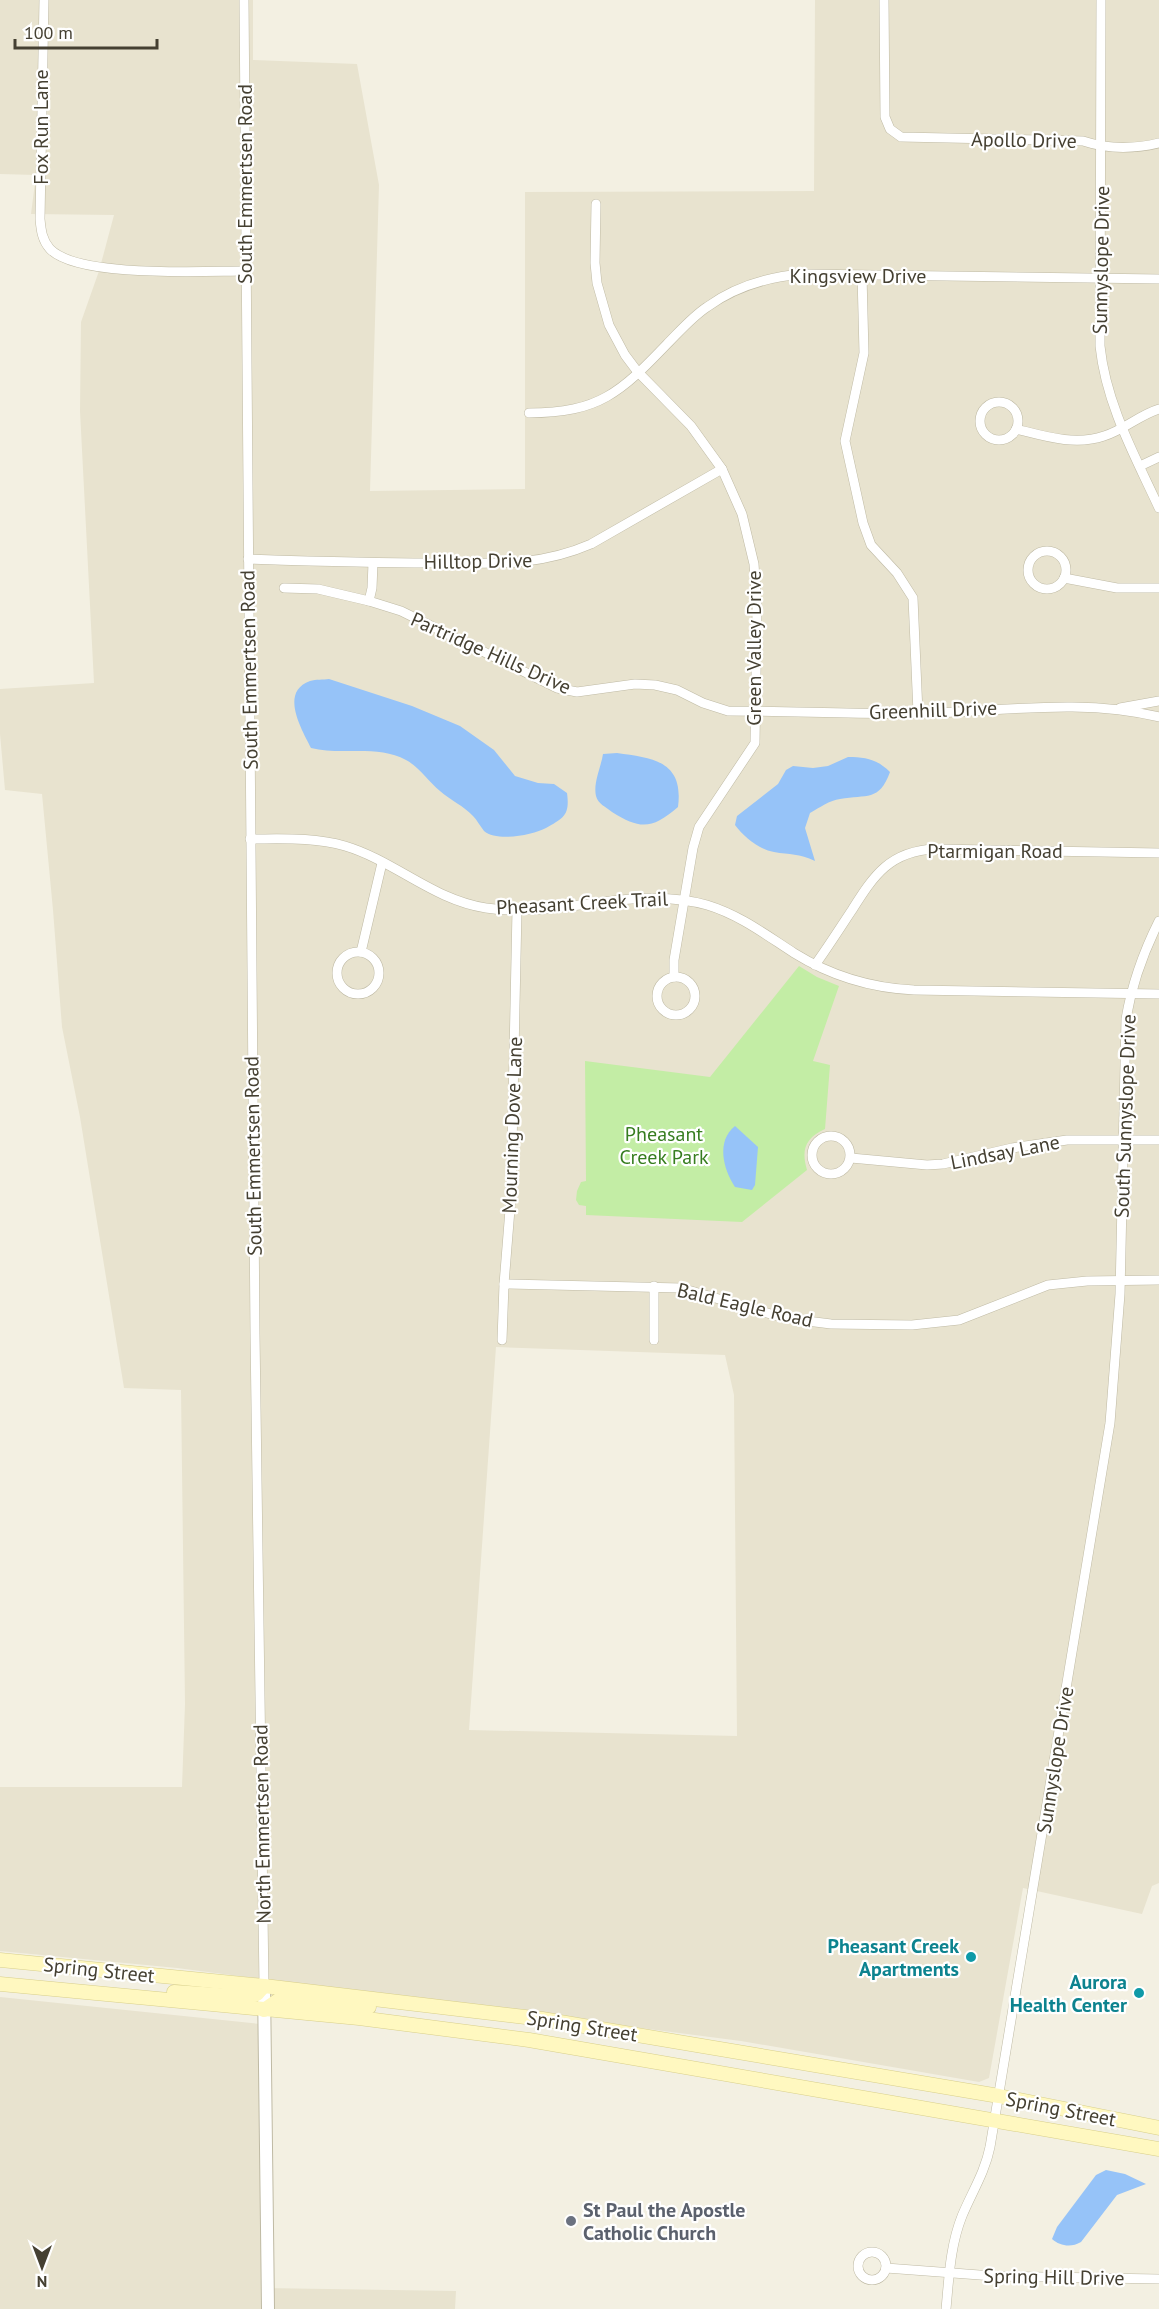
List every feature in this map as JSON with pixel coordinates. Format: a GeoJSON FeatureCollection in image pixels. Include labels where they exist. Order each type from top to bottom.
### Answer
{"type":"FeatureCollection","features":[{"type":"Feature","properties":{"kind":"main road","name":"Spring Street"},"geometry":{"type":"LineString","coordinates":[[0,1960],[264,1986],[542,2019],[999,2096],[1159,2128]]}},
{"type":"Feature","properties":{"kind":"main road"},"geometry":{"type":"LineString","coordinates":[[140,1974],[138,1997],[165,1991],[244,1997],[257,1994],[264,1986]]}},
{"type":"Feature","properties":{"kind":"main road","name":"Spring Street"},"geometry":{"type":"LineString","coordinates":[[0,1984],[381,2020],[506,2036],[1159,2149]]}},
{"type":"Feature","properties":{"kind":"main road"},"geometry":{"type":"LineString","coordinates":[[264,2010],[280,2000],[369,2007],[382,2000]]}},
{"type":"Feature","properties":{"kind":"main road"},"geometry":{"type":"LineString","coordinates":[[381,2020],[382,2000]]}},
{"type":"Feature","properties":{"kind":"main road"},"geometry":{"type":"LineString","coordinates":[[646,2060],[651,2038]]}},
{"type":"Feature","properties":{"kind":"main road"},"geometry":{"type":"LineString","coordinates":[[846,2095],[851,2071]]}},
{"type":"Feature","properties":{"kind":"street","name":"Fox Run Lane"},"geometry":{"type":"LineString","coordinates":[[44,0],[40,219],[42,232],[51,250],[63,258],[81,264],[123,270],[245,271]]}},
{"type":"Feature","properties":{"kind":"street","name":"South Emmertsen Road"},"geometry":{"type":"LineString","coordinates":[[244,0],[255,1340]]}},
{"type":"Feature","properties":{"kind":"street","name":"Apollo Drive"},"geometry":{"type":"LineString","coordinates":[[884,0],[885,117],[895,133],[907,138],[1083,141],[1102,147],[1137,147],[1159,143]]}},
{"type":"Feature","properties":{"kind":"street","name":"Sunnyslope Drive"},"geometry":{"type":"LineString","coordinates":[[1101,0],[1100,346],[1102,365],[1122,428],[1159,508]]}},
{"type":"Feature","properties":{"kind":"street","name":"Green Valley Drive"},"geometry":{"type":"LineString","coordinates":[[596,204],[595,263],[602,305],[618,344],[639,374],[691,426],[722,469],[742,514],[754,564],[757,606],[755,743],[699,827],[684,899],[674,960],[674,977]]}},
{"type":"Feature","properties":{"kind":"street","name":"Kingsview Drive"},"geometry":{"type":"LineString","coordinates":[[529,414],[559,413],[588,406],[613,394],[639,374],[689,322],[706,308],[738,288],[780,276],[801,274],[1159,279]]}},
{"type":"Feature","properties":{"kind":"street"},"geometry":{"type":"LineString","coordinates":[[862,275],[864,353],[845,441],[863,524],[871,545],[897,573],[912,598],[918,713]]}},
{"type":"Feature","properties":{"kind":"street"},"geometry":{"type":"LineString","coordinates":[[998,401],[1010,405],[1017,416],[1016,429],[1008,438],[1002,440],[990,438],[980,424],[981,412],[985,407],[998,401]]}},
{"type":"Feature","properties":{"kind":"street"},"geometry":{"type":"LineString","coordinates":[[1016,429],[1058,439],[1084,441],[1104,436],[1159,409]]}},
{"type":"Feature","properties":{"kind":"street"},"geometry":{"type":"LineString","coordinates":[[1140,466],[1159,457]]}},
{"type":"Feature","properties":{"kind":"street","name":"Hilltop Drive"},"geometry":{"type":"LineString","coordinates":[[248,559],[373,563],[515,563],[554,558],[591,544],[722,469]]}},
{"type":"Feature","properties":{"kind":"street"},"geometry":{"type":"LineString","coordinates":[[1039,552],[1058,554],[1066,565],[1064,578],[1061,583],[1050,589],[1038,587],[1030,579],[1028,567],[1030,561],[1039,552]]}},
{"type":"Feature","properties":{"kind":"street"},"geometry":{"type":"LineString","coordinates":[[369,601],[373,563]]}},
{"type":"Feature","properties":{"kind":"street"},"geometry":{"type":"LineString","coordinates":[[1064,578],[1117,588],[1159,588]]}},
{"type":"Feature","properties":{"kind":"street","name":"Partridge Hills Drive"},"geometry":{"type":"LineString","coordinates":[[284,588],[318,589],[401,611],[557,688],[577,692],[635,684],[655,685],[677,690],[703,703],[728,711],[755,711]]}},
{"type":"Feature","properties":{"kind":"street","name":"Greenhill Drive"},"geometry":{"type":"LineString","coordinates":[[1110,709],[1159,700]]}},
{"type":"Feature","properties":{"kind":"street","name":"Greenhill Drive"},"geometry":{"type":"LineString","coordinates":[[755,711],[918,713],[1018,707],[1110,709],[1159,717]]}},
{"type":"Feature","properties":{"kind":"street","name":"Pheasant Creek Trail"},"geometry":{"type":"LineString","coordinates":[[250,838],[329,842],[361,852],[458,902],[484,908],[517,910],[635,899],[684,899],[723,911],[744,921],[816,965],[849,979],[896,989],[1159,994]]}},
{"type":"Feature","properties":{"kind":"street","name":"Ptarmigan Road"},"geometry":{"type":"LineString","coordinates":[[816,965],[875,876],[892,861],[914,852],[935,849],[1159,853]]}},
{"type":"Feature","properties":{"kind":"street"},"geometry":{"type":"LineString","coordinates":[[361,952],[382,863]]}},
{"type":"Feature","properties":{"kind":"street","name":"Mourning Dove Lane"},"geometry":{"type":"LineString","coordinates":[[502,1340],[511,1197],[517,910]]}},
{"type":"Feature","properties":{"kind":"street","name":"South Sunnyslope Drive"},"geometry":{"type":"LineString","coordinates":[[1110,1423],[1118,1342],[1125,1041],[1130,993],[1138,968],[1159,921]]}},
{"type":"Feature","properties":{"kind":"street"},"geometry":{"type":"LineString","coordinates":[[354,952],[361,952],[374,959],[378,965],[379,979],[370,991],[357,995],[343,990],[336,978],[336,971],[342,958],[354,952]]}},
{"type":"Feature","properties":{"kind":"street"},"geometry":{"type":"LineString","coordinates":[[674,977],[681,977],[691,983],[696,994],[693,1006],[678,1015],[665,1011],[658,1001],[659,988],[668,978],[674,977]]}},
{"type":"Feature","properties":{"kind":"street"},"geometry":{"type":"LineString","coordinates":[[833,1136],[844,1141],[851,1158],[844,1169],[838,1173],[826,1173],[815,1166],[812,1153],[817,1142],[822,1138],[833,1136]]}},
{"type":"Feature","properties":{"kind":"street","name":"Lindsay Lane"},"geometry":{"type":"LineString","coordinates":[[851,1158],[927,1165],[964,1160],[1045,1142],[1159,1140]]}},
{"type":"Feature","properties":{"kind":"street","name":"Bald Eagle Road"},"geometry":{"type":"LineString","coordinates":[[504,1284],[681,1288],[774,1315],[807,1321],[831,1324],[912,1325],[959,1320],[1047,1285],[1087,1281],[1159,1280]]}},
{"type":"Feature","properties":{"kind":"street"},"geometry":{"type":"LineString","coordinates":[[654,1286],[654,1340]]}},
{"type":"Feature","properties":{"kind":"street","name":"North Emmertsen Road"},"geometry":{"type":"LineString","coordinates":[[255,1340],[268,2309]]}},
{"type":"Feature","properties":{"kind":"street","name":"Sunnyslope Drive"},"geometry":{"type":"LineString","coordinates":[[946,2309],[955,2238],[988,2158],[1110,1423]]}},
{"type":"Feature","properties":{"kind":"street","name":"Spring Hill Drive"},"geometry":{"type":"LineString","coordinates":[[886,2268],[950,2274],[1159,2279]]}},
{"type":"Feature","properties":{"kind":"shaded area"},"geometry":{"type":"Polygon","coordinates":[[[0,0],[253,0],[253,60],[357,64],[379,185],[370,491],[525,489],[525,192],[814,191],[815,0],[1159,0],[1159,1883],[1152,1886],[1142,1914],[1023,1888],[989,2078],[979,2082],[741,2041],[177,1968],[0,1951],[0,1787],[182,1787],[185,1704],[181,1390],[124,1388],[80,1117],[62,1027],[42,794],[5,790],[0,734],[0,689],[94,683],[80,411],[81,322],[99,271],[114,215],[31,214],[36,175],[0,174],[0,0]],[[496,1347],[469,1730],[737,1736],[734,1395],[725,1355],[496,1347]]]}},
{"type":"Feature","properties":{"kind":"shaded area"},"geometry":{"type":"Polygon","coordinates":[[[0,1997],[260,2024],[264,2288],[456,2291],[455,2309],[0,2309],[0,1997]]]}},
{"type":"Feature","properties":{"kind":"green space","name":"Pheasant Creek Park"},"geometry":{"type":"Polygon","coordinates":[[[799,966],[839,986],[813,1061],[830,1065],[825,1129],[813,1136],[806,1145],[804,1156],[807,1170],[742,1222],[586,1215],[586,1206],[579,1205],[576,1200],[581,1182],[586,1181],[585,1061],[710,1077],[799,966]]]}},
{"type":"Feature","properties":{"kind":"water"},"geometry":{"type":"Polygon","coordinates":[[[329,679],[412,706],[460,726],[494,750],[515,776],[538,783],[554,784],[567,793],[568,806],[564,815],[540,831],[515,836],[497,836],[484,831],[469,812],[444,794],[406,760],[383,752],[311,748],[296,712],[294,702],[296,694],[301,686],[310,681],[329,679]]]}},
{"type":"Feature","properties":{"kind":"water"},"geometry":{"type":"Polygon","coordinates":[[[617,753],[654,760],[671,771],[679,792],[678,807],[661,820],[639,824],[622,818],[600,803],[596,796],[596,786],[603,754],[617,753]]]}},
{"type":"Feature","properties":{"kind":"water"},"geometry":{"type":"Polygon","coordinates":[[[848,757],[870,760],[890,772],[886,782],[871,795],[836,800],[810,813],[805,828],[815,861],[799,855],[762,848],[747,838],[735,825],[737,816],[778,784],[786,770],[793,766],[813,768],[828,766],[848,757]]]}},
{"type":"Feature","properties":{"kind":"water"},"geometry":{"type":"Polygon","coordinates":[[[735,1126],[758,1147],[755,1185],[752,1190],[735,1187],[727,1172],[723,1147],[729,1132],[735,1126]]]}},
{"type":"Feature","properties":{"kind":"water"},"geometry":{"type":"Polygon","coordinates":[[[1106,2170],[1125,2174],[1146,2184],[1117,2195],[1081,2242],[1070,2246],[1062,2245],[1052,2239],[1057,2227],[1096,2175],[1106,2170]]]}},
{"type":"Feature","properties":{"kind":"place","name":"Pheasant Creek Apartments"},"geometry":{"type":"Point","coordinates":[971,1957]}},
{"type":"Feature","properties":{"kind":"place","name":"Aurora Health Center"},"geometry":{"type":"Point","coordinates":[1139,1993]}},
{"type":"Feature","properties":{"kind":"place","name":"St Paul the Apostle Catholic Church"},"geometry":{"type":"Point","coordinates":[571,2221]}}]}
